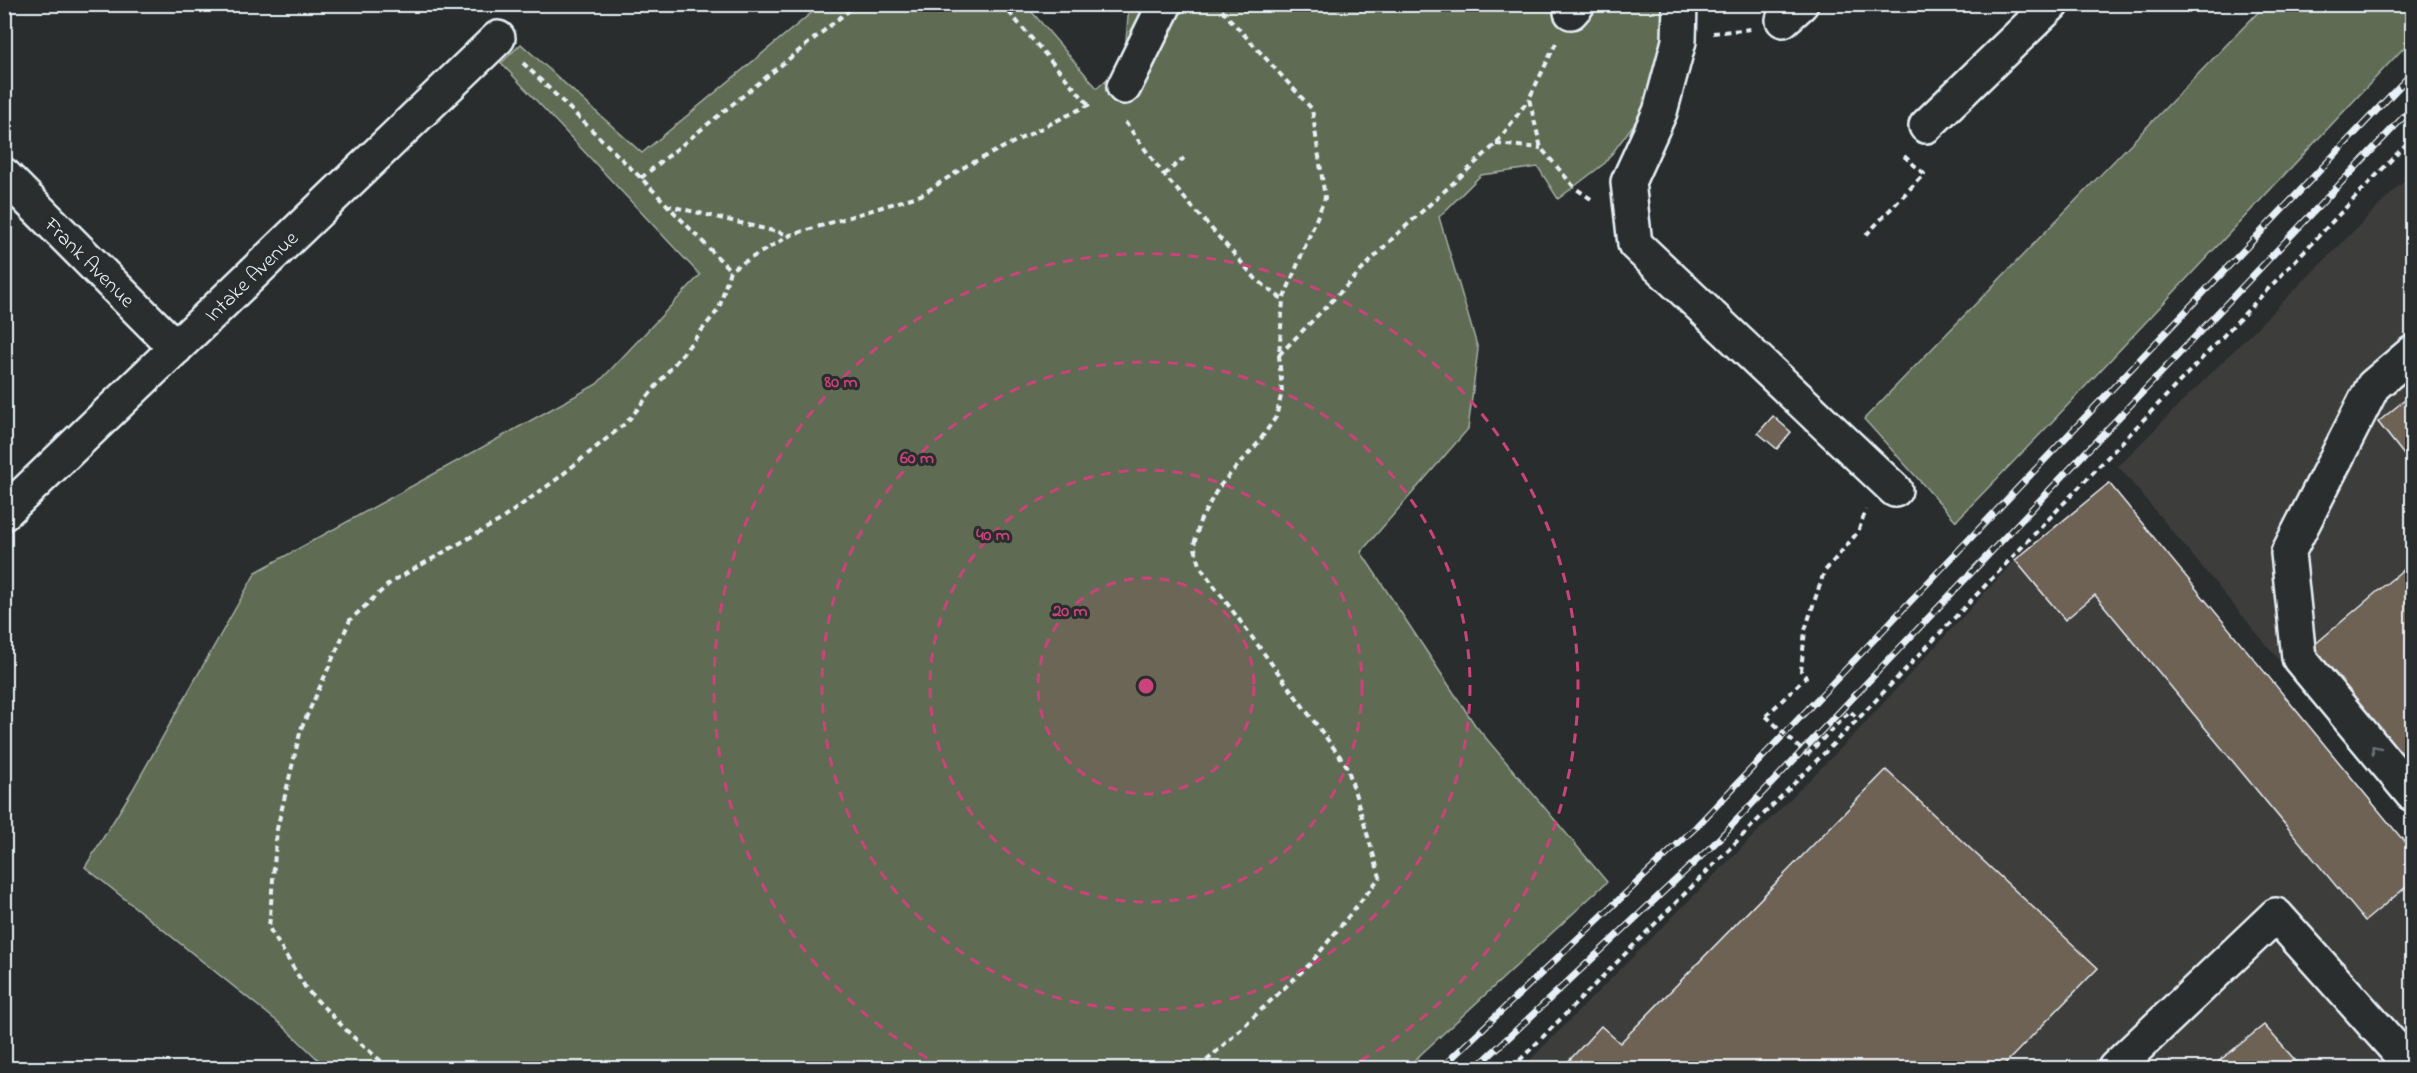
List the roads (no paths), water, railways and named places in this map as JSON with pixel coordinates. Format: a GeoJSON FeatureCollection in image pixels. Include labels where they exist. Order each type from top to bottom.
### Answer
{"type":"FeatureCollection","features":[{"type":"Feature","properties":{"kind":"street"},"geometry":{"type":"LineString","coordinates":[[1116,93],[1165,4]]}},
{"type":"Feature","properties":{"kind":"street"},"geometry":{"type":"LineString","coordinates":[[1926,126],[2052,4]]}},
{"type":"Feature","properties":{"kind":"street"},"geometry":{"type":"LineString","coordinates":[[1680,20],[1660,112],[1628,182],[1635,244],[1890,486]]}},
{"type":"Feature","properties":{"kind":"street","name":"Intake Avenue"},"geometry":{"type":"LineString","coordinates":[[4,513],[498,38]]}},
{"type":"Feature","properties":{"kind":"street","name":"Frank Avenue"},"geometry":{"type":"LineString","coordinates":[[4,175],[176,348]]}},
{"type":"Feature","properties":{"kind":"street"},"geometry":{"type":"LineString","coordinates":[[2412,354],[2373,386],[2288,553],[2299,658],[2412,794]]}},
{"type":"Feature","properties":{"kind":"street"},"geometry":{"type":"LineString","coordinates":[[2115,1068],[2276,915],[2318,959],[2412,1067]]}},
{"type":"Feature","properties":{"kind":"railway"},"geometry":{"type":"LineString","coordinates":[[1441,1068],[1696,827],[2412,73]]}},
{"type":"Feature","properties":{"kind":"railway"},"geometry":{"type":"LineString","coordinates":[[1476,1068],[1714,844],[2412,108]]}}]}
